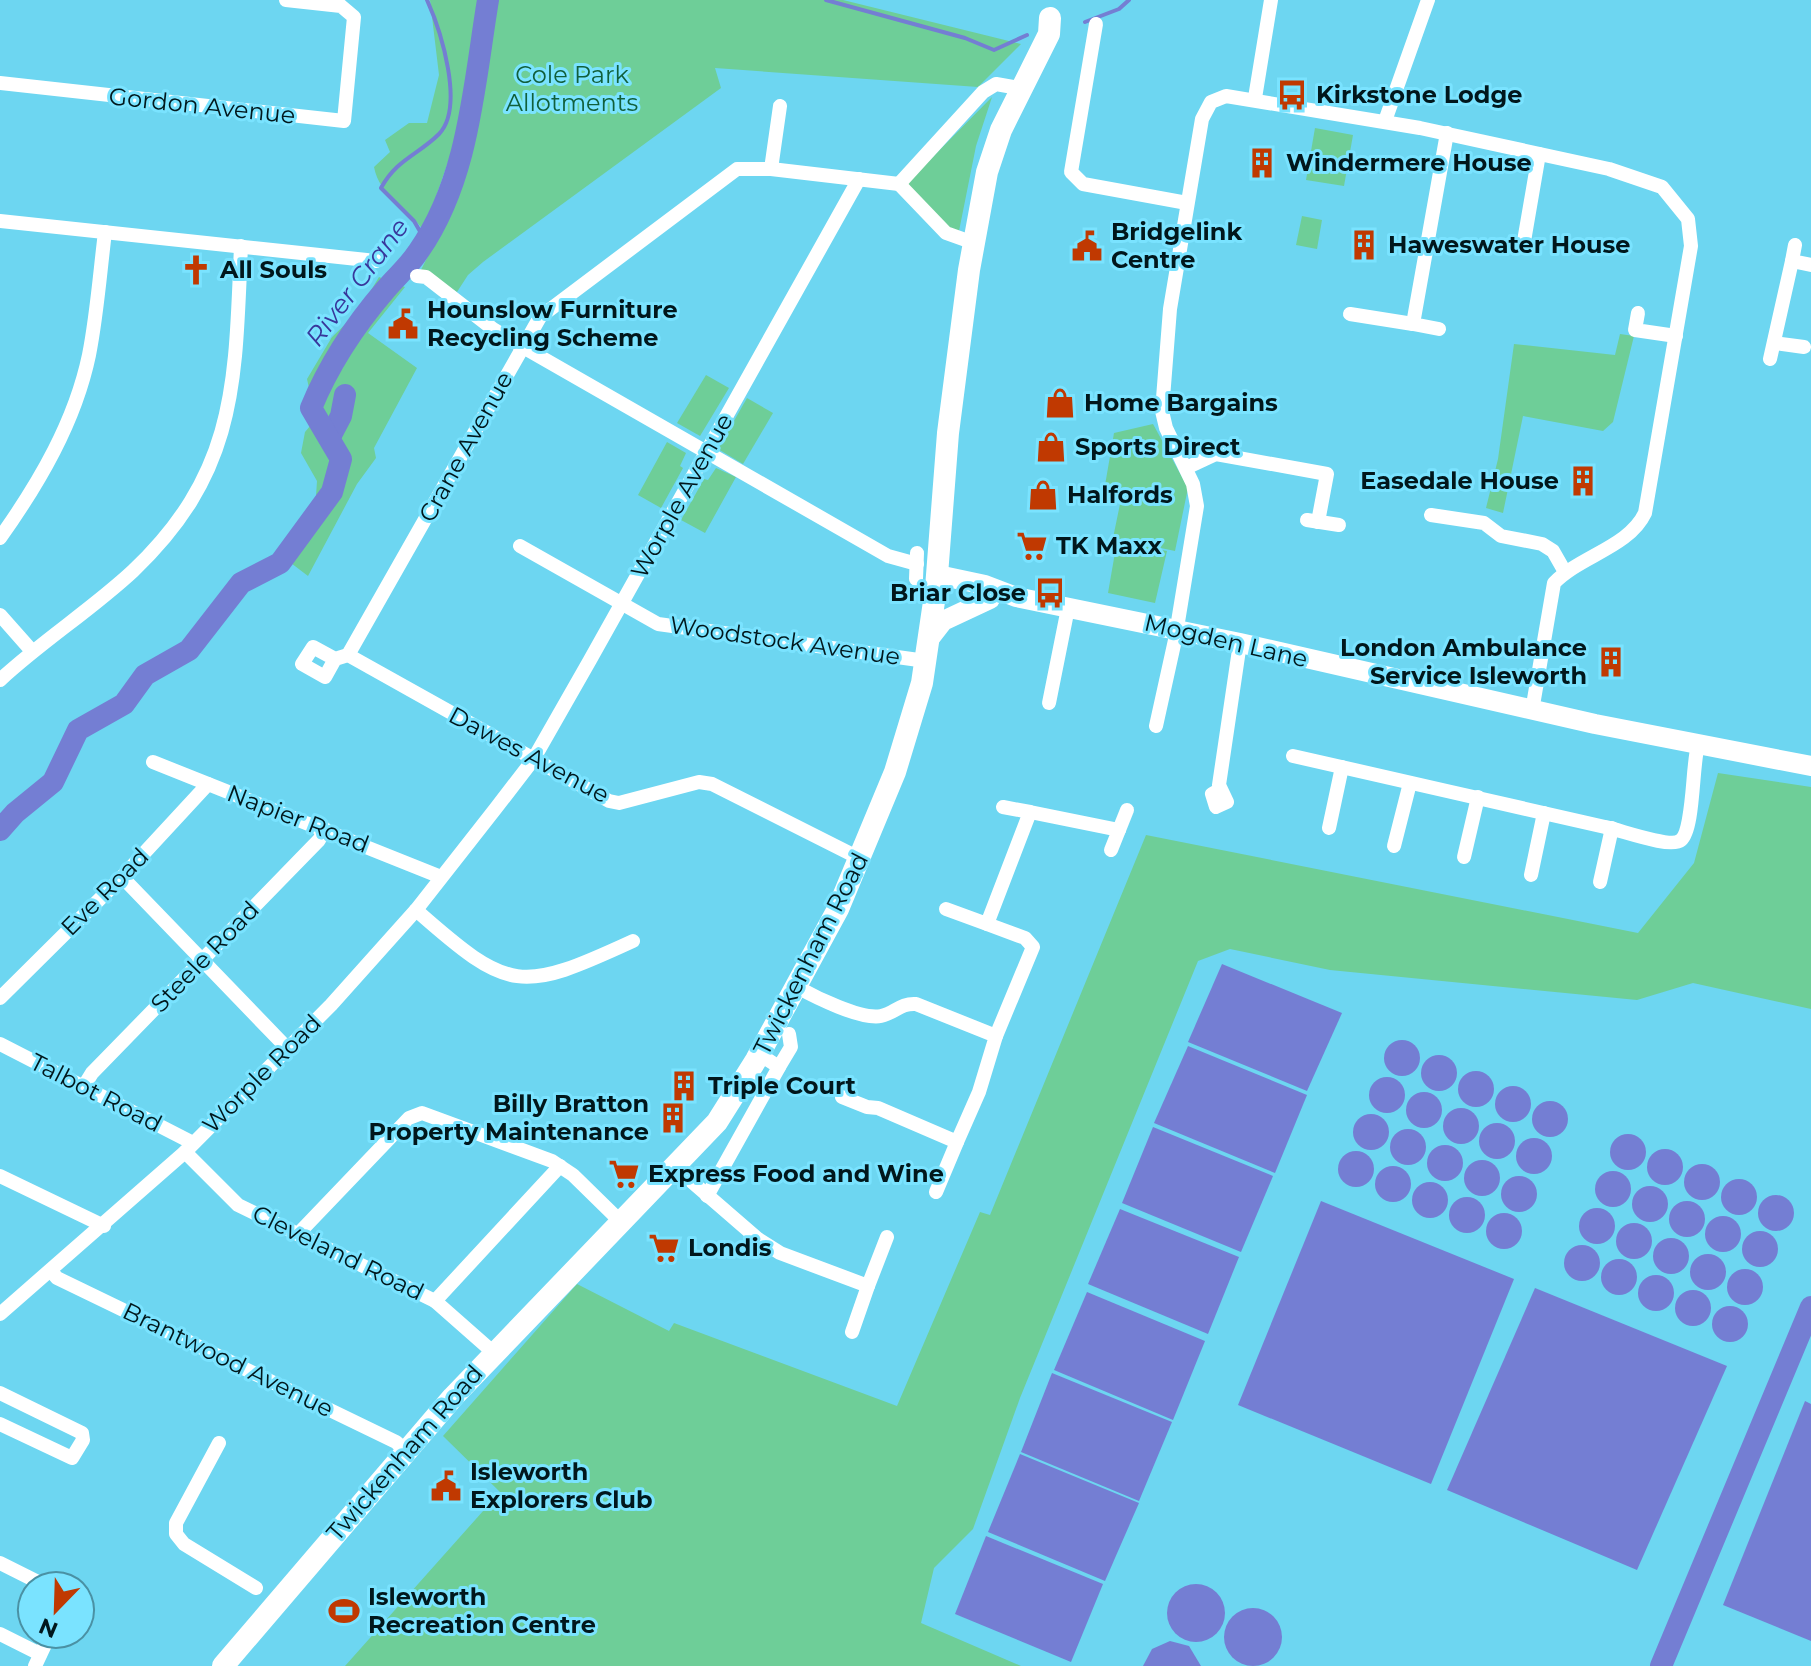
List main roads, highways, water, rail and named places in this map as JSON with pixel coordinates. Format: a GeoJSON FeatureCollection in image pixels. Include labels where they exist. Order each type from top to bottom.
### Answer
{"type":"FeatureCollection","features":[{"type":"Feature","properties":{"kind":"main road","name":"Twickenham Road"},"geometry":{"type":"LineString","coordinates":[[1001,130],[1001,115],[1013,87],[1040,30],[1054,9]]}},
{"type":"Feature","properties":{"kind":"main road","name":"Twickenham Road"},"geometry":{"type":"LineString","coordinates":[[223,1666],[405,1450],[494,1353],[676,1168],[727,1107],[797,987],[861,859],[895,772],[926,661],[929,639],[925,572],[987,172],[1001,130],[1048,37],[1054,9]]}},
{"type":"Feature","properties":{"kind":"water"},"geometry":{"type":"Polygon","coordinates":[[[1222,964],[1342,1013],[1307,1091],[1188,1042],[1222,964]]]}},
{"type":"Feature","properties":{"kind":"water"},"geometry":{"type":"Polygon","coordinates":[[[1402,1040],[1414,1046],[1420,1058],[1414,1070],[1402,1076],[1390,1070],[1384,1058],[1390,1046],[1402,1040]]]}},
{"type":"Feature","properties":{"kind":"water"},"geometry":{"type":"Polygon","coordinates":[[[1188,1046],[1307,1095],[1275,1173],[1154,1123],[1188,1046]]]}},
{"type":"Feature","properties":{"kind":"water"},"geometry":{"type":"Polygon","coordinates":[[[1439,1055],[1451,1061],[1457,1073],[1451,1085],[1439,1091],[1427,1085],[1421,1073],[1427,1061],[1439,1055]]]}},
{"type":"Feature","properties":{"kind":"water"},"geometry":{"type":"Polygon","coordinates":[[[1476,1071],[1488,1077],[1494,1089],[1488,1101],[1476,1107],[1464,1101],[1458,1089],[1464,1077],[1476,1071]]]}},
{"type":"Feature","properties":{"kind":"water"},"geometry":{"type":"Polygon","coordinates":[[[1387,1077],[1399,1083],[1405,1095],[1399,1107],[1387,1113],[1375,1107],[1369,1095],[1375,1083],[1387,1077]]]}},
{"type":"Feature","properties":{"kind":"water"},"geometry":{"type":"Polygon","coordinates":[[[1513,1086],[1525,1092],[1531,1104],[1525,1116],[1513,1122],[1501,1116],[1495,1104],[1501,1092],[1513,1086]]]}},
{"type":"Feature","properties":{"kind":"water"},"geometry":{"type":"Polygon","coordinates":[[[1424,1092],[1436,1098],[1442,1110],[1436,1122],[1424,1128],[1412,1122],[1406,1110],[1412,1098],[1424,1092]]]}},
{"type":"Feature","properties":{"kind":"water"},"geometry":{"type":"Polygon","coordinates":[[[1550,1101],[1562,1107],[1568,1119],[1562,1131],[1550,1137],[1538,1131],[1532,1119],[1538,1107],[1550,1101]]]}},
{"type":"Feature","properties":{"kind":"water"},"geometry":{"type":"Polygon","coordinates":[[[1461,1108],[1473,1114],[1479,1126],[1473,1138],[1461,1144],[1449,1138],[1443,1126],[1449,1114],[1461,1108]]]}},
{"type":"Feature","properties":{"kind":"water"},"geometry":{"type":"Polygon","coordinates":[[[1371,1114],[1383,1120],[1389,1132],[1383,1144],[1371,1150],[1359,1144],[1353,1132],[1359,1120],[1371,1114]]]}},
{"type":"Feature","properties":{"kind":"water"},"geometry":{"type":"Polygon","coordinates":[[[1497,1123],[1509,1129],[1515,1141],[1509,1153],[1497,1159],[1485,1153],[1479,1141],[1485,1129],[1497,1123]]]}},
{"type":"Feature","properties":{"kind":"water"},"geometry":{"type":"Polygon","coordinates":[[[1153,1127],[1273,1176],[1241,1252],[1122,1203],[1153,1127]]]}},
{"type":"Feature","properties":{"kind":"water"},"geometry":{"type":"Polygon","coordinates":[[[1408,1129],[1420,1135],[1426,1147],[1420,1159],[1408,1165],[1396,1159],[1390,1147],[1396,1135],[1408,1129]]]}},
{"type":"Feature","properties":{"kind":"water"},"geometry":{"type":"Polygon","coordinates":[[[1628,1134],[1640,1140],[1646,1152],[1640,1164],[1628,1170],[1616,1164],[1610,1152],[1616,1140],[1628,1134]]]}},
{"type":"Feature","properties":{"kind":"water"},"geometry":{"type":"Polygon","coordinates":[[[1534,1138],[1546,1144],[1552,1156],[1546,1168],[1534,1174],[1522,1168],[1516,1156],[1522,1144],[1534,1138]]]}},
{"type":"Feature","properties":{"kind":"water"},"geometry":{"type":"Polygon","coordinates":[[[1445,1145],[1457,1151],[1463,1163],[1457,1175],[1445,1181],[1433,1175],[1427,1163],[1433,1151],[1445,1145]]]}},
{"type":"Feature","properties":{"kind":"water"},"geometry":{"type":"Polygon","coordinates":[[[1665,1149],[1677,1155],[1683,1167],[1677,1179],[1665,1185],[1653,1179],[1647,1167],[1653,1155],[1665,1149]]]}},
{"type":"Feature","properties":{"kind":"water"},"geometry":{"type":"Polygon","coordinates":[[[1356,1151],[1368,1157],[1374,1169],[1368,1181],[1356,1187],[1344,1181],[1338,1169],[1344,1157],[1356,1151]]]}},
{"type":"Feature","properties":{"kind":"water"},"geometry":{"type":"Polygon","coordinates":[[[1482,1160],[1494,1166],[1500,1178],[1494,1190],[1482,1196],[1470,1190],[1464,1178],[1470,1166],[1482,1160]]]}},
{"type":"Feature","properties":{"kind":"water"},"geometry":{"type":"Polygon","coordinates":[[[1702,1164],[1714,1170],[1720,1182],[1714,1194],[1702,1200],[1690,1194],[1684,1182],[1690,1170],[1702,1164]]]}},
{"type":"Feature","properties":{"kind":"water"},"geometry":{"type":"Polygon","coordinates":[[[1393,1166],[1405,1172],[1411,1184],[1405,1196],[1393,1202],[1381,1196],[1375,1184],[1381,1172],[1393,1166]]]}},
{"type":"Feature","properties":{"kind":"water"},"geometry":{"type":"Polygon","coordinates":[[[1613,1171],[1625,1177],[1631,1189],[1625,1201],[1613,1207],[1601,1201],[1595,1189],[1601,1177],[1613,1171]]]}},
{"type":"Feature","properties":{"kind":"water"},"geometry":{"type":"Polygon","coordinates":[[[1519,1176],[1531,1182],[1537,1194],[1531,1206],[1519,1212],[1507,1206],[1501,1194],[1507,1182],[1519,1176]]]}},
{"type":"Feature","properties":{"kind":"water"},"geometry":{"type":"Polygon","coordinates":[[[1739,1179],[1751,1185],[1757,1197],[1751,1209],[1739,1215],[1727,1209],[1721,1197],[1727,1185],[1739,1179]]]}},
{"type":"Feature","properties":{"kind":"water"},"geometry":{"type":"Polygon","coordinates":[[[1430,1182],[1442,1188],[1448,1200],[1442,1212],[1430,1218],[1418,1212],[1412,1200],[1418,1188],[1430,1182]]]}},
{"type":"Feature","properties":{"kind":"water"},"geometry":{"type":"Polygon","coordinates":[[[1650,1186],[1662,1192],[1668,1204],[1662,1216],[1650,1222],[1638,1216],[1632,1204],[1638,1192],[1650,1186]]]}},
{"type":"Feature","properties":{"kind":"water"},"geometry":{"type":"Polygon","coordinates":[[[1776,1195],[1788,1201],[1794,1213],[1788,1225],[1776,1231],[1764,1225],[1758,1213],[1764,1201],[1776,1195]]]}},
{"type":"Feature","properties":{"kind":"water"},"geometry":{"type":"Polygon","coordinates":[[[1467,1197],[1479,1203],[1485,1215],[1479,1227],[1467,1233],[1455,1227],[1449,1215],[1455,1203],[1467,1197]]]}},
{"type":"Feature","properties":{"kind":"water"},"geometry":{"type":"Polygon","coordinates":[[[1321,1201],[1514,1279],[1431,1484],[1238,1405],[1321,1201]]]}},
{"type":"Feature","properties":{"kind":"water"},"geometry":{"type":"Polygon","coordinates":[[[1687,1201],[1699,1207],[1705,1219],[1699,1231],[1687,1237],[1675,1231],[1669,1219],[1675,1207],[1687,1201]]]}},
{"type":"Feature","properties":{"kind":"water"},"geometry":{"type":"Polygon","coordinates":[[[1597,1208],[1609,1214],[1615,1226],[1609,1238],[1597,1244],[1585,1238],[1579,1226],[1585,1214],[1597,1208]]]}},
{"type":"Feature","properties":{"kind":"water"},"geometry":{"type":"Polygon","coordinates":[[[1120,1209],[1239,1257],[1208,1334],[1088,1284],[1120,1209]]]}},
{"type":"Feature","properties":{"kind":"water"},"geometry":{"type":"Polygon","coordinates":[[[1504,1213],[1516,1219],[1522,1231],[1516,1243],[1504,1249],[1492,1243],[1486,1231],[1492,1219],[1504,1213]]]}},
{"type":"Feature","properties":{"kind":"water"},"geometry":{"type":"Polygon","coordinates":[[[1723,1216],[1735,1222],[1741,1234],[1735,1246],[1723,1252],[1711,1246],[1705,1234],[1711,1222],[1723,1216]]]}},
{"type":"Feature","properties":{"kind":"water"},"geometry":{"type":"Polygon","coordinates":[[[1634,1223],[1646,1229],[1652,1241],[1646,1253],[1634,1259],[1622,1253],[1616,1241],[1622,1229],[1634,1223]]]}},
{"type":"Feature","properties":{"kind":"water"},"geometry":{"type":"Polygon","coordinates":[[[1760,1231],[1772,1237],[1778,1249],[1772,1261],[1760,1267],[1748,1261],[1742,1249],[1748,1237],[1760,1231]]]}},
{"type":"Feature","properties":{"kind":"water"},"geometry":{"type":"Polygon","coordinates":[[[1671,1238],[1683,1244],[1689,1256],[1683,1268],[1671,1274],[1659,1268],[1653,1256],[1659,1244],[1671,1238]]]}},
{"type":"Feature","properties":{"kind":"water"},"geometry":{"type":"Polygon","coordinates":[[[1582,1245],[1594,1251],[1600,1263],[1594,1275],[1582,1281],[1570,1275],[1564,1263],[1570,1251],[1582,1245]]]}},
{"type":"Feature","properties":{"kind":"water"},"geometry":{"type":"Polygon","coordinates":[[[1708,1254],[1720,1260],[1726,1272],[1720,1284],[1708,1290],[1696,1284],[1690,1272],[1696,1260],[1708,1254]]]}},
{"type":"Feature","properties":{"kind":"water"},"geometry":{"type":"Polygon","coordinates":[[[1619,1259],[1631,1265],[1637,1277],[1631,1289],[1619,1295],[1607,1289],[1601,1277],[1607,1265],[1619,1259]]]}},
{"type":"Feature","properties":{"kind":"water"},"geometry":{"type":"Polygon","coordinates":[[[1745,1269],[1757,1275],[1763,1287],[1757,1299],[1745,1305],[1733,1299],[1727,1287],[1733,1275],[1745,1269]]]}},
{"type":"Feature","properties":{"kind":"water"},"geometry":{"type":"Polygon","coordinates":[[[1656,1275],[1668,1281],[1674,1293],[1668,1305],[1656,1311],[1644,1305],[1638,1293],[1644,1281],[1656,1275]]]}},
{"type":"Feature","properties":{"kind":"water"},"geometry":{"type":"Polygon","coordinates":[[[1535,1288],[1727,1366],[1637,1570],[1447,1490],[1535,1288]]]}},
{"type":"Feature","properties":{"kind":"water"},"geometry":{"type":"Polygon","coordinates":[[[1693,1290],[1705,1296],[1711,1308],[1705,1320],[1693,1326],[1681,1320],[1675,1308],[1681,1296],[1693,1290]]]}},
{"type":"Feature","properties":{"kind":"water"},"geometry":{"type":"Polygon","coordinates":[[[1087,1292],[1205,1341],[1173,1420],[1054,1370],[1087,1292]]]}},
{"type":"Feature","properties":{"kind":"water"},"geometry":{"type":"Polygon","coordinates":[[[1730,1306],[1742,1312],[1748,1324],[1742,1336],[1730,1342],[1718,1336],[1712,1324],[1718,1312],[1730,1306]]]}},
{"type":"Feature","properties":{"kind":"water"},"geometry":{"type":"Polygon","coordinates":[[[1052,1373],[1172,1422],[1139,1501],[1021,1452],[1052,1373]]]}},
{"type":"Feature","properties":{"kind":"water"},"geometry":{"type":"Polygon","coordinates":[[[1805,1401],[1811,1404],[1811,1641],[1723,1605],[1805,1401]]]}},
{"type":"Feature","properties":{"kind":"water"},"geometry":{"type":"Polygon","coordinates":[[[1020,1454],[1139,1503],[1105,1581],[988,1532],[1020,1454]]]}},
{"type":"Feature","properties":{"kind":"water"},"geometry":{"type":"Polygon","coordinates":[[[986,1536],[1103,1584],[1071,1662],[955,1614],[986,1536]]]}},
{"type":"Feature","properties":{"kind":"water"},"geometry":{"type":"Polygon","coordinates":[[[1196,1584],[1217,1592],[1225,1613],[1217,1634],[1196,1642],[1175,1634],[1167,1613],[1175,1592],[1196,1584]]]}},
{"type":"Feature","properties":{"kind":"water"},"geometry":{"type":"Polygon","coordinates":[[[1253,1608],[1274,1616],[1282,1637],[1274,1658],[1253,1666],[1232,1658],[1224,1637],[1232,1616],[1253,1608]]]}},
{"type":"Feature","properties":{"kind":"water"},"geometry":{"type":"Polygon","coordinates":[[[1170,1641],[1189,1646],[1201,1666],[1143,1666],[1152,1649],[1170,1641]]]}},
{"type":"Feature","properties":{"kind":"waterway"},"geometry":{"type":"LineString","coordinates":[[425,240],[414,221],[381,188],[394,170],[439,134],[447,122],[450,106],[448,68],[427,0]]}},
{"type":"Feature","properties":{"kind":"waterway","name":"River Crane"},"geometry":{"type":"LineString","coordinates":[[0,830],[15,813],[53,782],[78,730],[124,704],[145,675],[189,650],[241,583],[280,563],[332,492],[341,459],[311,408],[353,331],[411,262],[435,224],[459,163],[467,130],[488,0]]}},
{"type":"Feature","properties":{"kind":"waterway"},"geometry":{"type":"LineString","coordinates":[[826,0],[965,38],[994,50],[1027,35]]}},
{"type":"Feature","properties":{"kind":"waterway"},"geometry":{"type":"LineString","coordinates":[[1085,22],[1119,9],[1129,0]]}},
{"type":"Feature","properties":{"kind":"waterway"},"geometry":{"type":"LineString","coordinates":[[330,437],[341,416],[345,395]]}},
{"type":"Feature","properties":{"kind":"waterway"},"geometry":{"type":"LineString","coordinates":[[1661,1666],[1811,1307]]}},
{"type":"Feature","properties":{"kind":"place","name":"Kirkstone Lodge"},"geometry":{"type":"Point","coordinates":[1292,95]}},
{"type":"Feature","properties":{"kind":"place","name":"Windermere House"},"geometry":{"type":"Point","coordinates":[1262,163]}},
{"type":"Feature","properties":{"kind":"place","name":"Haweswater House"},"geometry":{"type":"Point","coordinates":[1364,245]}},
{"type":"Feature","properties":{"kind":"place","name":"Bridgelink Centre"},"geometry":{"type":"Point","coordinates":[1087,246]}},
{"type":"Feature","properties":{"kind":"place","name":"All Souls"},"geometry":{"type":"Point","coordinates":[196,270]}},
{"type":"Feature","properties":{"kind":"place","name":"Hounslow Furniture Recycling Scheme"},"geometry":{"type":"Point","coordinates":[403,324]}},
{"type":"Feature","properties":{"kind":"place","name":"Home Bargains"},"geometry":{"type":"Point","coordinates":[1060,403]}},
{"type":"Feature","properties":{"kind":"place","name":"Sports Direct"},"geometry":{"type":"Point","coordinates":[1051,447]}},
{"type":"Feature","properties":{"kind":"place","name":"Easedale House"},"geometry":{"type":"Point","coordinates":[1583,481]}},
{"type":"Feature","properties":{"kind":"place","name":"Halfords"},"geometry":{"type":"Point","coordinates":[1043,495]}},
{"type":"Feature","properties":{"kind":"place","name":"TK Maxx"},"geometry":{"type":"Point","coordinates":[1032,546]}},
{"type":"Feature","properties":{"kind":"place","name":"Briar Close"},"geometry":{"type":"Point","coordinates":[1050,593]}},
{"type":"Feature","properties":{"kind":"place","name":"London Ambulance Service Isleworth"},"geometry":{"type":"Point","coordinates":[1611,662]}},
{"type":"Feature","properties":{"kind":"place","name":"Triple Court"},"geometry":{"type":"Point","coordinates":[684,1086]}},
{"type":"Feature","properties":{"kind":"place","name":"Billy Bratton Property Maintenance"},"geometry":{"type":"Point","coordinates":[673,1118]}},
{"type":"Feature","properties":{"kind":"place","name":"Express Food and Wine"},"geometry":{"type":"Point","coordinates":[624,1174]}},
{"type":"Feature","properties":{"kind":"place","name":"Londis"},"geometry":{"type":"Point","coordinates":[664,1248]}},
{"type":"Feature","properties":{"kind":"place","name":"Isleworth Explorers Club"},"geometry":{"type":"Point","coordinates":[446,1486]}},
{"type":"Feature","properties":{"kind":"place","name":"Isleworth Recreation Centre"},"geometry":{"type":"Point","coordinates":[344,1611]}},
{"type":"Feature","properties":{"kind":"park label","name":"Cole Park Allotments"},"geometry":{"type":"Point","coordinates":[572,89]}}]}
